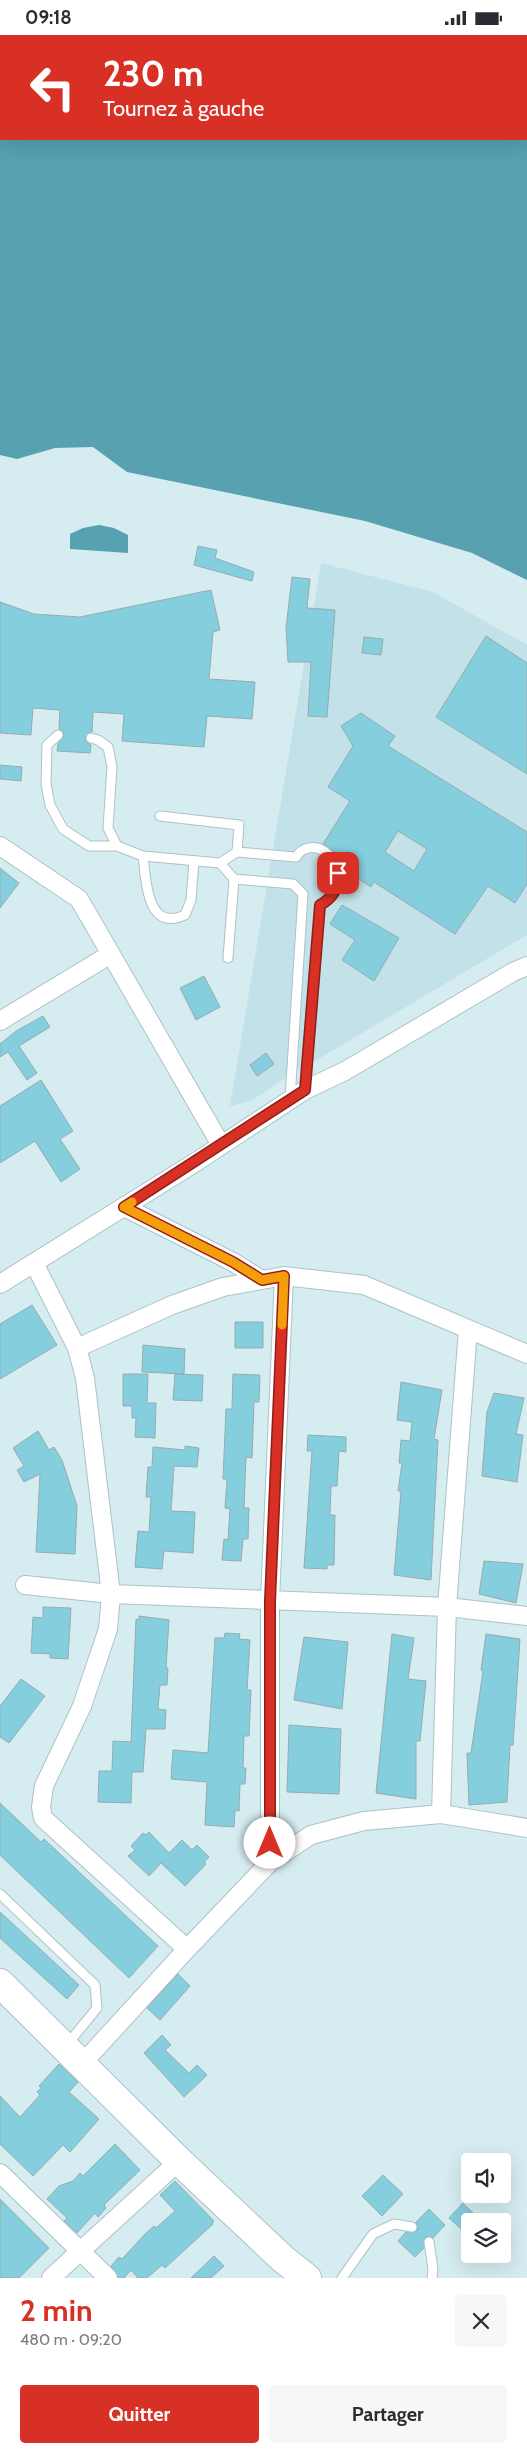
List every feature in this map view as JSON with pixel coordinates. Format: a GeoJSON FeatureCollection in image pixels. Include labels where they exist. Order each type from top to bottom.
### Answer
{"type":"FeatureCollection","features":[{"type":"Feature","properties":{"kind":"main road"},"geometry":{"type":"LineString","coordinates":[[0,1983],[179,2161],[283,2259],[308,2278]]}},
{"type":"Feature","properties":{"kind":"street"},"geometry":{"type":"LineString","coordinates":[[0,846],[79,899],[221,1145]]}},
{"type":"Feature","properties":{"kind":"street"},"geometry":{"type":"LineString","coordinates":[[2,1018],[111,954]]}},
{"type":"Feature","properties":{"kind":"street"},"geometry":{"type":"LineString","coordinates":[[0,1284],[221,1145],[297,1094],[344,1071],[513,972],[527,966]]}},
{"type":"Feature","properties":{"kind":"street"},"geometry":{"type":"LineString","coordinates":[[124,1207],[233,1262],[262,1280]]}},
{"type":"Feature","properties":{"kind":"street"},"geometry":{"type":"LineString","coordinates":[[34,1263],[77,1348],[85,1378],[111,1594],[108,1629],[82,1706],[44,1786],[41,1807],[43,1818],[187,1949]]}},
{"type":"Feature","properties":{"kind":"street"},"geometry":{"type":"LineString","coordinates":[[77,1348],[172,1305],[223,1287],[284,1276],[364,1285],[527,1354]]}},
{"type":"Feature","properties":{"kind":"street"},"geometry":{"type":"LineString","coordinates":[[270,1862],[270,1601],[284,1276]]}},
{"type":"Feature","properties":{"kind":"street"},"geometry":{"type":"LineString","coordinates":[[441,1814],[448,1607],[468,1329]]}},
{"type":"Feature","properties":{"kind":"street"},"geometry":{"type":"LineString","coordinates":[[25,1585],[111,1594],[448,1607],[527,1616]]}},
{"type":"Feature","properties":{"kind":"street"},"geometry":{"type":"LineString","coordinates":[[73,2057],[187,1949],[270,1862],[311,1835],[355,1823],[441,1814],[527,1828]]}},
{"type":"Feature","properties":{"kind":"street"},"geometry":{"type":"LineString","coordinates":[[51,2278],[79,2250],[179,2161]]}},
{"type":"Feature","properties":{"kind":"street"},"geometry":{"type":"LineString","coordinates":[[0,2173],[108,2278]]}},
{"type":"Feature","properties":{"kind":"lane"},"geometry":{"type":"LineString","coordinates":[[58,735],[47,745],[46,784],[50,805],[63,829],[89,846],[117,846],[143,856],[220,863],[237,852],[296,857],[305,849],[312,849],[326,854],[336,865],[338,873],[337,889],[327,901],[320,905],[297,1094]]}},
{"type":"Feature","properties":{"kind":"lane"},"geometry":{"type":"LineString","coordinates":[[92,738],[108,747],[112,767],[108,828],[117,846]]}},
{"type":"Feature","properties":{"kind":"lane"},"geometry":{"type":"LineString","coordinates":[[160,816],[239,825],[237,852]]}},
{"type":"Feature","properties":{"kind":"lane"},"geometry":{"type":"LineString","coordinates":[[143,856],[147,891],[156,911],[163,919],[173,921],[185,915],[191,901],[194,861]]}},
{"type":"Feature","properties":{"kind":"lane"},"geometry":{"type":"LineString","coordinates":[[220,863],[234,879],[293,884],[303,894],[297,1094]]}},
{"type":"Feature","properties":{"kind":"lane"},"geometry":{"type":"LineString","coordinates":[[228,958],[234,879]]}},
{"type":"Feature","properties":{"kind":"lane"},"geometry":{"type":"LineString","coordinates":[[0,1894],[95,1985],[97,2008],[73,2057]]}},
{"type":"Feature","properties":{"kind":"lane"},"geometry":{"type":"LineString","coordinates":[[342,2278],[373,2234],[394,2224],[412,2227]]}},
{"type":"Feature","properties":{"kind":"lane"},"geometry":{"type":"LineString","coordinates":[[429,2242],[433,2269],[432,2278]]}},
{"type":"Feature","properties":{"kind":"shaded area"},"geometry":{"type":"Polygon","coordinates":[[[321,563],[433,592],[527,645],[527,935],[278,1083],[251,1101],[230,1106],[321,563]]]}},
{"type":"Feature","properties":{"kind":"water"},"geometry":{"type":"Polygon","coordinates":[[[0,140],[527,140],[527,580],[472,553],[365,521],[127,472],[93,447],[55,448],[17,459],[0,455],[0,140]]]}},
{"type":"Feature","properties":{"kind":"water"},"geometry":{"type":"Polygon","coordinates":[[[99,525],[114,528],[128,535],[128,553],[70,549],[70,534],[83,528],[99,525]]]}},
{"type":"Feature","properties":{"kind":"building"},"geometry":{"type":"Polygon","coordinates":[[[198,546],[217,550],[215,558],[254,572],[252,581],[194,565],[198,546]]]}},
{"type":"Feature","properties":{"kind":"building"},"geometry":{"type":"Polygon","coordinates":[[[292,577],[310,579],[307,608],[335,610],[327,717],[308,716],[311,662],[288,662],[286,628],[292,577]]]}},
{"type":"Feature","properties":{"kind":"building"},"geometry":{"type":"Polygon","coordinates":[[[211,590],[220,630],[213,632],[209,679],[255,682],[252,719],[207,716],[204,747],[122,741],[124,714],[93,712],[92,732],[85,737],[86,742],[91,745],[90,753],[57,751],[58,744],[64,736],[63,731],[59,729],[60,710],[33,708],[31,735],[0,733],[0,602],[34,614],[80,617],[211,590]]]}},
{"type":"Feature","properties":{"kind":"building"},"geometry":{"type":"Polygon","coordinates":[[[486,636],[527,663],[527,774],[436,717],[486,636]]]}},
{"type":"Feature","properties":{"kind":"building"},"geometry":{"type":"Polygon","coordinates":[[[364,637],[383,639],[381,655],[362,653],[364,637]]]}},
{"type":"Feature","properties":{"kind":"building"},"geometry":{"type":"Polygon","coordinates":[[[361,713],[395,736],[388,746],[527,832],[527,884],[515,903],[488,886],[455,934],[374,882],[371,887],[349,873],[354,865],[323,844],[350,801],[328,787],[353,746],[341,726],[361,713]],[[398,831],[385,852],[414,871],[427,849],[398,831]]]}},
{"type":"Feature","properties":{"kind":"building"},"geometry":{"type":"Polygon","coordinates":[[[0,765],[22,767],[21,781],[0,779],[0,765]]]}},
{"type":"Feature","properties":{"kind":"building"},"geometry":{"type":"Polygon","coordinates":[[[0,868],[19,883],[0,908],[0,868]]]}},
{"type":"Feature","properties":{"kind":"building"},"geometry":{"type":"Polygon","coordinates":[[[342,905],[399,938],[374,981],[342,960],[355,940],[330,924],[342,905]]]}},
{"type":"Feature","properties":{"kind":"building"},"geometry":{"type":"Polygon","coordinates":[[[204,976],[220,1007],[196,1020],[180,988],[204,976]]]}},
{"type":"Feature","properties":{"kind":"building"},"geometry":{"type":"Polygon","coordinates":[[[43,1016],[50,1027],[19,1046],[37,1073],[27,1080],[8,1052],[0,1057],[0,1044],[16,1031],[43,1016]]]}},
{"type":"Feature","properties":{"kind":"building"},"geometry":{"type":"Polygon","coordinates":[[[266,1053],[274,1064],[257,1076],[250,1065],[266,1053]]]}},
{"type":"Feature","properties":{"kind":"building"},"geometry":{"type":"Polygon","coordinates":[[[41,1080],[73,1131],[60,1139],[80,1169],[61,1182],[35,1141],[0,1163],[0,1106],[41,1080]]]}},
{"type":"Feature","properties":{"kind":"building"},"geometry":{"type":"Polygon","coordinates":[[[32,1305],[57,1345],[0,1379],[0,1324],[32,1305]]]}},
{"type":"Feature","properties":{"kind":"building"},"geometry":{"type":"Polygon","coordinates":[[[235,1322],[263,1322],[263,1348],[235,1348],[235,1322]]]}},
{"type":"Feature","properties":{"kind":"building"},"geometry":{"type":"Polygon","coordinates":[[[143,1345],[185,1349],[184,1374],[142,1372],[143,1345]]]}},
{"type":"Feature","properties":{"kind":"building"},"geometry":{"type":"Polygon","coordinates":[[[123,1374],[148,1374],[147,1403],[156,1403],[155,1438],[135,1437],[136,1418],[132,1418],[132,1406],[123,1406],[123,1374]]]}},
{"type":"Feature","properties":{"kind":"building"},"geometry":{"type":"Polygon","coordinates":[[[175,1374],[203,1375],[202,1401],[173,1400],[175,1374]]]}},
{"type":"Feature","properties":{"kind":"building"},"geometry":{"type":"Polygon","coordinates":[[[233,1374],[260,1375],[259,1402],[254,1402],[252,1458],[246,1457],[244,1508],[249,1508],[248,1539],[243,1539],[241,1561],[222,1560],[224,1539],[228,1540],[230,1509],[225,1508],[227,1479],[223,1479],[226,1409],[232,1409],[233,1374]]]}},
{"type":"Feature","properties":{"kind":"building"},"geometry":{"type":"Polygon","coordinates":[[[401,1382],[442,1390],[434,1439],[438,1440],[431,1580],[394,1575],[401,1491],[398,1491],[402,1463],[399,1463],[401,1440],[410,1441],[412,1422],[397,1420],[401,1382]]]}},
{"type":"Feature","properties":{"kind":"building"},"geometry":{"type":"Polygon","coordinates":[[[494,1393],[524,1398],[516,1434],[523,1435],[517,1482],[482,1476],[487,1412],[494,1393]]]}},
{"type":"Feature","properties":{"kind":"building"},"geometry":{"type":"Polygon","coordinates":[[[38,1431],[49,1450],[54,1447],[62,1460],[77,1506],[75,1554],[36,1552],[40,1474],[24,1482],[17,1470],[24,1466],[13,1448],[38,1431]]]}},
{"type":"Feature","properties":{"kind":"building"},"geometry":{"type":"Polygon","coordinates":[[[308,1435],[346,1437],[346,1452],[339,1451],[337,1486],[331,1486],[330,1515],[335,1515],[334,1565],[327,1565],[327,1569],[304,1568],[312,1451],[307,1451],[308,1435]]]}},
{"type":"Feature","properties":{"kind":"building"},"geometry":{"type":"Polygon","coordinates":[[[185,1446],[199,1448],[197,1467],[174,1466],[171,1511],[195,1512],[193,1553],[164,1551],[162,1569],[135,1567],[138,1531],[149,1532],[151,1497],[146,1497],[148,1467],[152,1467],[153,1447],[185,1450],[185,1446]]]}},
{"type":"Feature","properties":{"kind":"building"},"geometry":{"type":"Polygon","coordinates":[[[484,1561],[523,1564],[516,1603],[479,1594],[484,1561]]]}},
{"type":"Feature","properties":{"kind":"building"},"geometry":{"type":"Polygon","coordinates":[[[43,1607],[71,1608],[68,1659],[50,1658],[50,1654],[31,1653],[33,1617],[43,1618],[43,1607]]]}},
{"type":"Feature","properties":{"kind":"building"},"geometry":{"type":"Polygon","coordinates":[[[139,1616],[169,1620],[166,1668],[168,1668],[167,1685],[160,1685],[158,1709],[166,1710],[165,1729],[146,1729],[143,1772],[132,1772],[131,1803],[98,1802],[99,1771],[112,1771],[113,1741],[131,1742],[136,1619],[139,1620],[139,1616]]]}},
{"type":"Feature","properties":{"kind":"building"},"geometry":{"type":"Polygon","coordinates":[[[225,1633],[240,1634],[239,1639],[250,1640],[247,1690],[251,1690],[249,1736],[244,1736],[243,1768],[246,1768],[245,1784],[240,1784],[239,1811],[235,1810],[234,1827],[205,1825],[207,1782],[171,1779],[173,1750],[208,1753],[215,1638],[224,1638],[225,1633]]]}},
{"type":"Feature","properties":{"kind":"building"},"geometry":{"type":"Polygon","coordinates":[[[392,1634],[414,1638],[408,1679],[426,1681],[420,1741],[416,1741],[416,1799],[376,1793],[392,1634]]]}},
{"type":"Feature","properties":{"kind":"building"},"geometry":{"type":"Polygon","coordinates":[[[486,1634],[520,1639],[513,1745],[510,1745],[507,1802],[469,1805],[467,1753],[471,1753],[483,1671],[481,1670],[486,1634]]]}},
{"type":"Feature","properties":{"kind":"building"},"geometry":{"type":"Polygon","coordinates":[[[304,1637],[348,1642],[342,1709],[294,1700],[304,1637]]]}},
{"type":"Feature","properties":{"kind":"building"},"geometry":{"type":"Polygon","coordinates":[[[21,1679],[45,1696],[9,1743],[0,1737],[0,1706],[21,1679]]]}},
{"type":"Feature","properties":{"kind":"building"},"geometry":{"type":"Polygon","coordinates":[[[289,1725],[341,1729],[339,1794],[287,1792],[289,1725]]]}},
{"type":"Feature","properties":{"kind":"building"},"geometry":{"type":"Polygon","coordinates":[[[0,1803],[41,1842],[44,1839],[158,1946],[129,1978],[0,1855],[0,1803]]]}},
{"type":"Feature","properties":{"kind":"building"},"geometry":{"type":"Polygon","coordinates":[[[149,1832],[169,1853],[182,1840],[192,1850],[197,1845],[209,1857],[204,1862],[206,1864],[185,1886],[161,1863],[149,1876],[128,1856],[135,1850],[131,1846],[143,1833],[146,1835],[149,1832]]]}},
{"type":"Feature","properties":{"kind":"building"},"geometry":{"type":"Polygon","coordinates":[[[0,1912],[79,1985],[67,1999],[0,1938],[0,1912]]]}},
{"type":"Feature","properties":{"kind":"building"},"geometry":{"type":"Polygon","coordinates":[[[178,1974],[190,1986],[160,2020],[147,2008],[178,1974]]]}},
{"type":"Feature","properties":{"kind":"building"},"geometry":{"type":"Polygon","coordinates":[[[162,2035],[171,2045],[165,2050],[189,2073],[197,2065],[207,2075],[184,2097],[144,2053],[162,2035]]]}},
{"type":"Feature","properties":{"kind":"building"},"geometry":{"type":"Polygon","coordinates":[[[59,2064],[78,2082],[69,2092],[99,2119],[70,2152],[63,2145],[33,2176],[0,2144],[0,2096],[20,2117],[40,2095],[37,2092],[41,2088],[39,2086],[59,2064]]]}},
{"type":"Feature","properties":{"kind":"building"},"geometry":{"type":"Polygon","coordinates":[[[115,2144],[140,2170],[104,2205],[106,2208],[98,2217],[95,2213],[77,2233],[64,2221],[67,2218],[47,2199],[59,2186],[73,2181],[80,2173],[83,2176],[115,2144]]]}},
{"type":"Feature","properties":{"kind":"building"},"geometry":{"type":"Polygon","coordinates":[[[383,2175],[403,2194],[382,2216],[362,2196],[383,2175]]]}},
{"type":"Feature","properties":{"kind":"building"},"geometry":{"type":"Polygon","coordinates":[[[175,2181],[214,2221],[213,2224],[165,2268],[162,2265],[147,2278],[138,2278],[131,2270],[124,2278],[119,2278],[111,2266],[119,2257],[122,2259],[154,2226],[156,2228],[175,2211],[160,2195],[175,2181]]]}},
{"type":"Feature","properties":{"kind":"building"},"geometry":{"type":"Polygon","coordinates":[[[0,2199],[49,2248],[19,2278],[0,2278],[0,2199]]]}},
{"type":"Feature","properties":{"kind":"building"},"geometry":{"type":"Polygon","coordinates":[[[463,2203],[473,2213],[461,2213],[461,2229],[449,2218],[463,2203]]]}},
{"type":"Feature","properties":{"kind":"building"},"geometry":{"type":"Polygon","coordinates":[[[429,2209],[445,2225],[433,2238],[425,2237],[424,2248],[415,2257],[398,2241],[406,2232],[416,2231],[418,2228],[416,2222],[429,2209]]]}},
{"type":"Feature","properties":{"kind":"building"},"geometry":{"type":"Polygon","coordinates":[[[214,2256],[224,2266],[211,2278],[191,2278],[214,2256]]]}},
{"type":"Feature","properties":{"kind":"slow traffic"},"geometry":{"type":"LineString","coordinates":[[132,1202],[124,1207],[233,1262],[262,1280],[284,1276],[282,1325]]}},
{"type":"Feature","properties":{"kind":"route"},"geometry":{"type":"LineString","coordinates":[[270,1843],[270,1601],[284,1276],[262,1280],[233,1262],[124,1207],[305,1090],[320,905],[327,901],[337,889],[338,873]]}}]}
